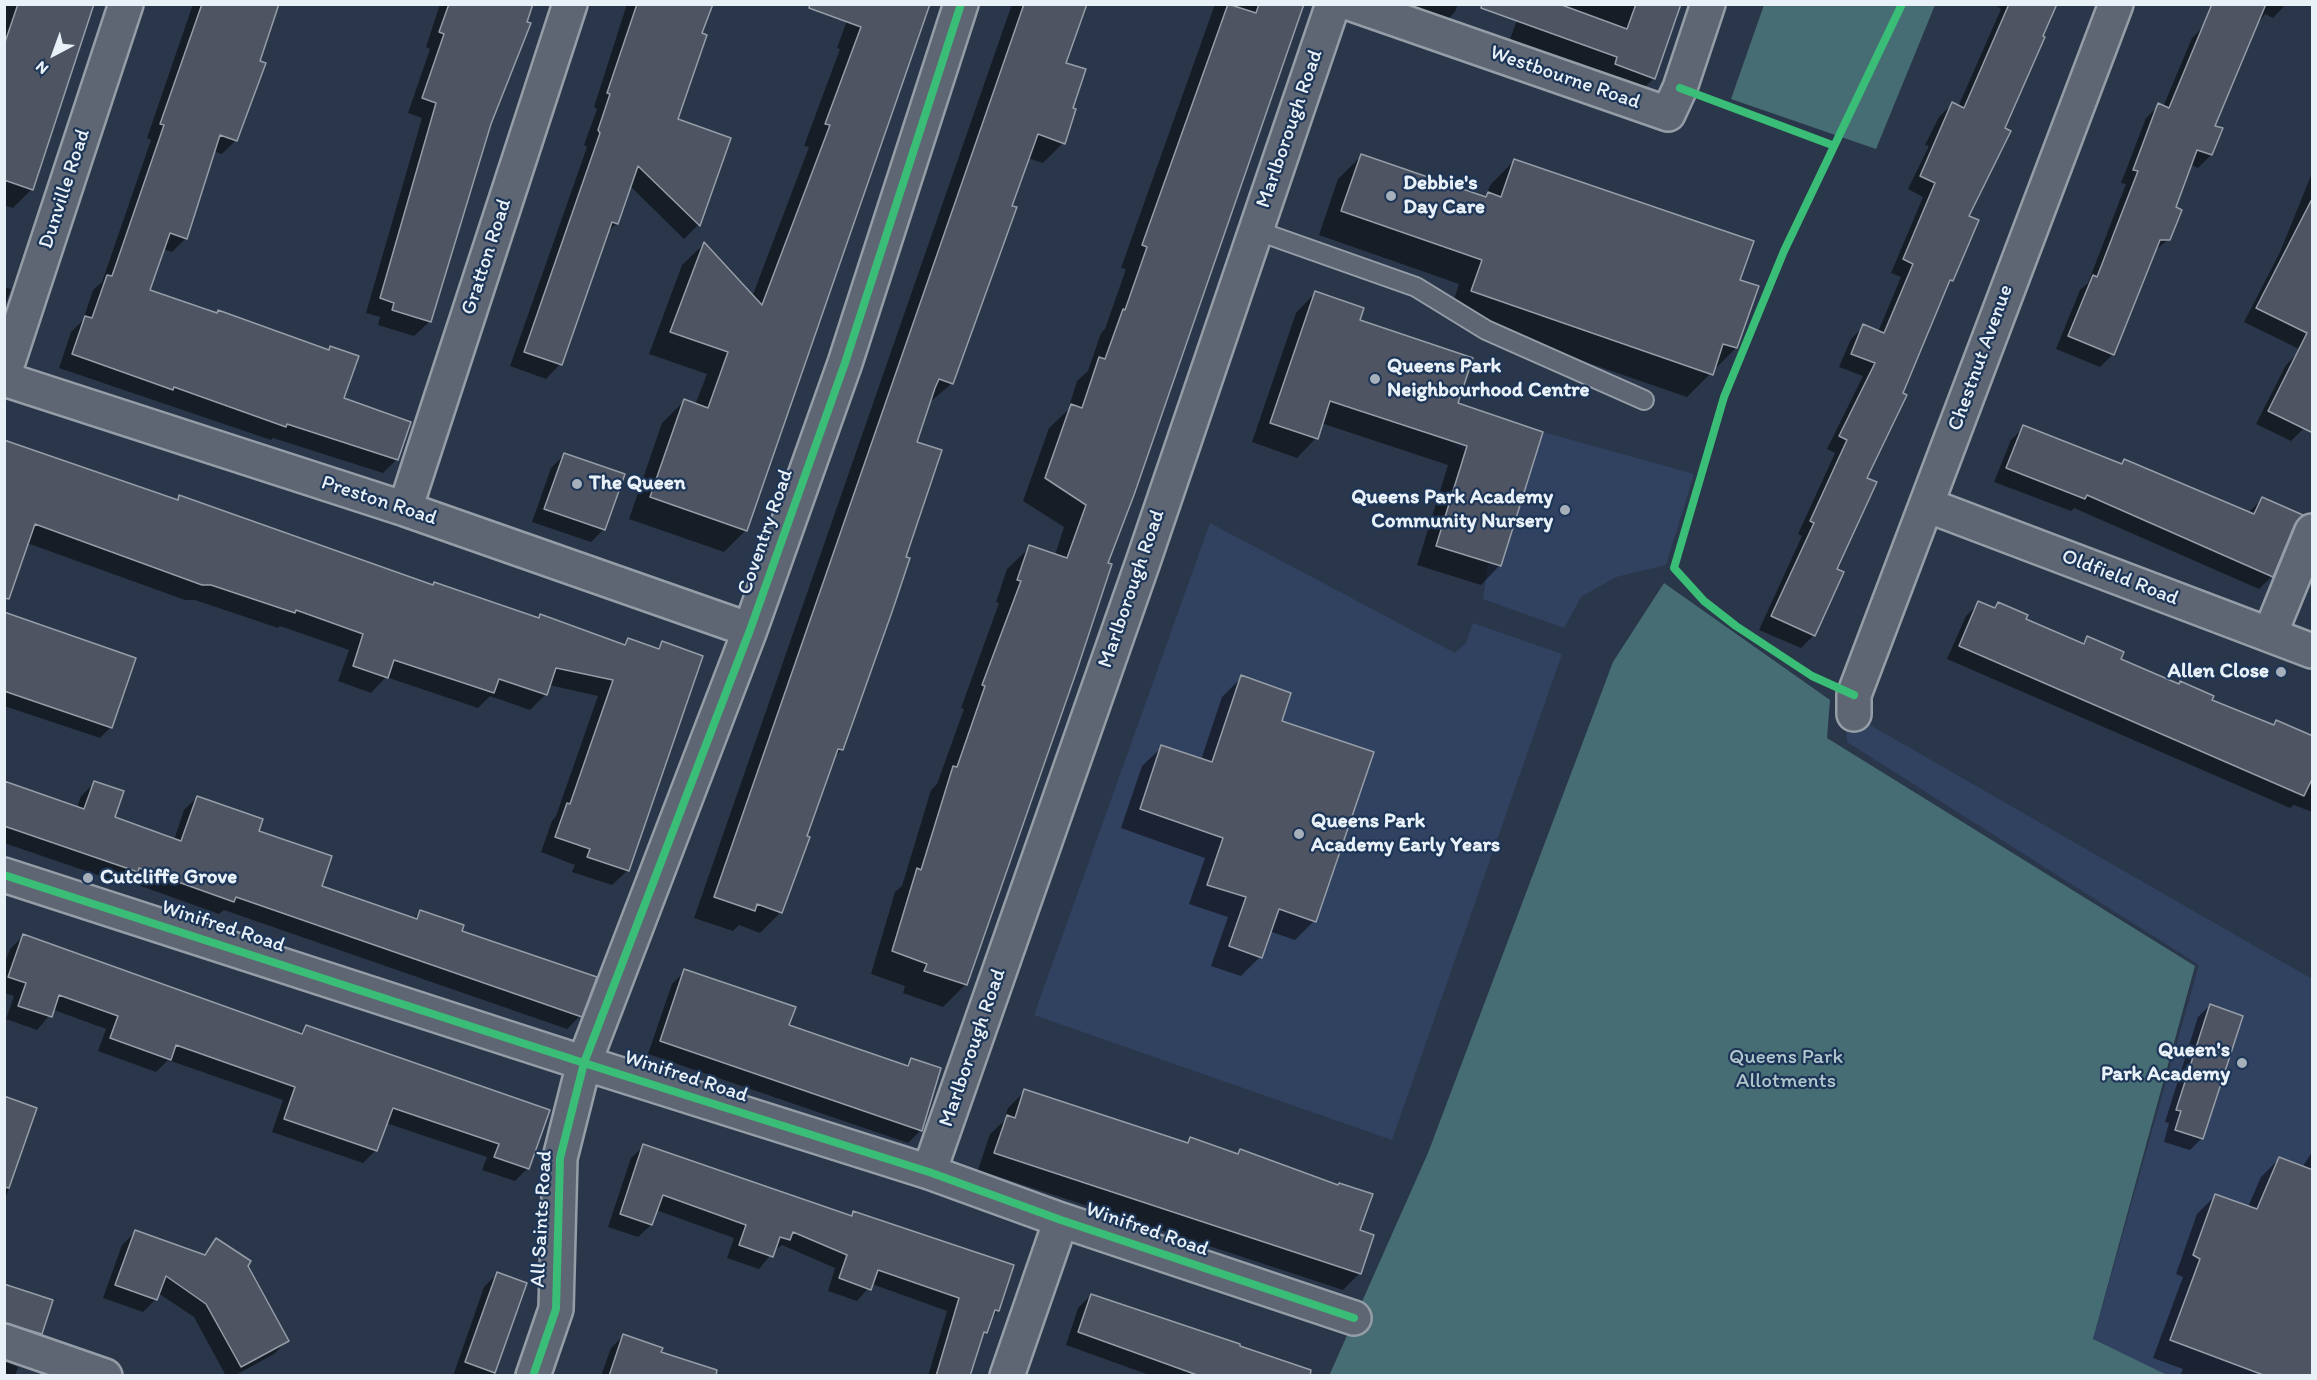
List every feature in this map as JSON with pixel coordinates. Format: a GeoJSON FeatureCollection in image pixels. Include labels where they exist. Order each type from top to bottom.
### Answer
{"type":"FeatureCollection","features":[{"type":"Feature","properties":{"kind":"street","name":"Dunville Road"},"geometry":{"type":"LineString","coordinates":[[4,374],[126,4]]}},
{"type":"Feature","properties":{"kind":"street","name":"Gratton Road"},"geometry":{"type":"LineString","coordinates":[[405,509],[570,4]]}},
{"type":"Feature","properties":{"kind":"street","name":"Coventry Road"},"geometry":{"type":"LineString","coordinates":[[584,1063],[750,630],[845,363],[962,4]]}},
{"type":"Feature","properties":{"kind":"street","name":"Marlborough Road"},"geometry":{"type":"LineString","coordinates":[[929,1172],[1139,573],[1333,4]]}},
{"type":"Feature","properties":{"kind":"street","name":"Westbourne Road"},"geometry":{"type":"LineString","coordinates":[[1352,4],[1668,114],[1680,88],[1708,4]]}},
{"type":"Feature","properties":{"kind":"street","name":"Chestnut Avenue"},"geometry":{"type":"LineString","coordinates":[[1854,714],[1854,695],[2116,4]]}},
{"type":"Feature","properties":{"kind":"street","name":"Preston Road"},"geometry":{"type":"LineString","coordinates":[[4,379],[405,509],[750,630]]}},
{"type":"Feature","properties":{"kind":"street","name":"Oldfield Road"},"geometry":{"type":"LineString","coordinates":[[1927,505],[2313,651]]}},
{"type":"Feature","properties":{"kind":"street"},"geometry":{"type":"LineString","coordinates":[[2270,634],[2313,531]]}},
{"type":"Feature","properties":{"kind":"street","name":"Winifred Road"},"geometry":{"type":"LineString","coordinates":[[4,875],[929,1172],[1061,1220],[1354,1318]]}},
{"type":"Feature","properties":{"kind":"street","name":"All Saints Road"},"geometry":{"type":"LineString","coordinates":[[533,1376],[556,1309],[560,1158],[584,1063]]}},
{"type":"Feature","properties":{"kind":"street"},"geometry":{"type":"LineString","coordinates":[[1007,1376],[1061,1220]]}},
{"type":"Feature","properties":{"kind":"street"},"geometry":{"type":"LineString","coordinates":[[4,1341],[105,1376]]}},
{"type":"Feature","properties":{"kind":"lane"},"geometry":{"type":"LineString","coordinates":[[1255,230],[1416,287],[1486,330],[1644,400]]}},
{"type":"Feature","properties":{"kind":"shaded area","name":"Queens Park Academy Community Nursery"},"geometry":{"type":"Polygon","coordinates":[[[1458,403],[1543,432],[1694,474],[1666,565],[1616,577],[1581,597],[1564,628],[1483,599],[1488,562],[1436,546],[1465,452],[1446,439],[1458,403]]]}},
{"type":"Feature","properties":{"kind":"shaded area","name":"Queens Park Academy Early Years"},"geometry":{"type":"Polygon","coordinates":[[[1210,523],[1455,653],[1466,643],[1473,623],[1562,654],[1392,1140],[1034,1015],[1210,523]]]}},
{"type":"Feature","properties":{"kind":"shaded area","name":"Queen's Park Academy"},"geometry":{"type":"Polygon","coordinates":[[[1844,706],[1870,725],[2312,979],[2312,1375],[2080,1375],[2093,1339],[2199,965],[1847,742],[1844,706]]]}},
{"type":"Feature","properties":{"kind":"green space"},"geometry":{"type":"Polygon","coordinates":[[[1764,5],[1935,5],[1876,149],[1731,99],[1764,5]]]}},
{"type":"Feature","properties":{"kind":"green space","name":"Queens Park Allotments"},"geometry":{"type":"Polygon","coordinates":[[[1664,583],[1830,700],[1827,738],[2195,966],[2093,1339],[2167,1375],[1329,1376],[1428,1153],[1613,662],[1664,583]]]}},
{"type":"Feature","properties":{"kind":"building"},"geometry":{"type":"Polygon","coordinates":[[[18,4],[94,4],[33,190],[4,180],[4,45],[18,4]]]}},
{"type":"Feature","properties":{"kind":"building"},"geometry":{"type":"Polygon","coordinates":[[[202,4],[279,4],[260,61],[266,63],[237,141],[220,135],[187,239],[170,233],[150,290],[217,313],[218,310],[329,350],[330,346],[359,356],[344,398],[411,422],[398,460],[287,424],[286,427],[72,354],[85,316],[92,318],[107,275],[112,276],[164,125],[160,124],[202,4]]]}},
{"type":"Feature","properties":{"kind":"building"},"geometry":{"type":"Polygon","coordinates":[[[449,4],[533,4],[527,22],[531,23],[491,124],[431,322],[392,310],[394,303],[380,298],[436,103],[422,98],[444,34],[439,32],[449,4]]]}},
{"type":"Feature","properties":{"kind":"building"},"geometry":{"type":"Polygon","coordinates":[[[637,4],[713,4],[702,33],[707,35],[678,119],[731,138],[700,226],[638,166],[618,224],[612,222],[562,365],[524,352],[600,133],[598,130],[610,94],[607,93],[637,4]]]}},
{"type":"Feature","properties":{"kind":"building"},"geometry":{"type":"Polygon","coordinates":[[[810,4],[930,4],[747,531],[650,497],[684,399],[708,408],[728,352],[670,332],[704,242],[762,305],[830,125],[825,124],[861,27],[809,8],[810,4]]]}},
{"type":"Feature","properties":{"kind":"building"},"geometry":{"type":"Polygon","coordinates":[[[1024,4],[1087,4],[1066,63],[1086,69],[1073,108],[1076,109],[1065,144],[1038,134],[1012,206],[1017,207],[953,384],[939,379],[935,388],[917,442],[942,450],[906,557],[910,558],[892,612],[843,750],[838,749],[807,836],[810,837],[782,913],[757,904],[755,911],[714,897],[1024,4]]]}},
{"type":"Feature","properties":{"kind":"building"},"geometry":{"type":"Polygon","coordinates":[[[1228,4],[1256,13],[1259,4],[1304,4],[1134,495],[1108,563],[1112,564],[1077,670],[967,985],[924,971],[927,964],[892,951],[917,868],[921,870],[953,766],[957,767],[985,686],[982,685],[1021,581],[1017,580],[1029,545],[1067,558],[1086,505],[1045,478],[1071,404],[1082,408],[1099,357],[1105,359],[1123,309],[1125,310],[1147,247],[1142,245],[1228,4]]]}},
{"type":"Feature","properties":{"kind":"building"},"geometry":{"type":"Polygon","coordinates":[[[1482,4],[1559,4],[1627,29],[1636,4],[1681,4],[1655,79],[1615,64],[1617,57],[1481,8],[1482,4]]]}},
{"type":"Feature","properties":{"kind":"building"},"geometry":{"type":"Polygon","coordinates":[[[2009,4],[2057,4],[2005,128],[2011,131],[1969,216],[1979,220],[1953,281],[1950,280],[1903,393],[1907,395],[1867,478],[1877,482],[1837,569],[1844,572],[1815,636],[1771,616],[1814,523],[1810,521],[1847,440],[1839,436],[1875,363],[1851,354],[1863,324],[1884,333],[1913,264],[1903,259],[1935,183],[1920,176],[1952,102],[1964,108],[2009,4]]]}},
{"type":"Feature","properties":{"kind":"building"},"geometry":{"type":"Polygon","coordinates":[[[2212,4],[2266,4],[2215,126],[2223,128],[2212,155],[2197,150],[2176,207],[2182,210],[2170,240],[2160,240],[2114,355],[2068,336],[2093,275],[2097,277],[2138,171],[2133,170],[2158,103],[2169,108],[2212,4]]]}},
{"type":"Feature","properties":{"kind":"building"},"geometry":{"type":"Polygon","coordinates":[[[1361,154],[1486,197],[1488,192],[1501,197],[1514,159],[1754,241],[1740,280],[1759,286],[1737,348],[1723,344],[1713,375],[1471,291],[1482,260],[1341,211],[1361,154]]]}},
{"type":"Feature","properties":{"kind":"building"},"geometry":{"type":"Polygon","coordinates":[[[2313,197],[2313,433],[2268,411],[2307,333],[2256,308],[2313,197]]]}},
{"type":"Feature","properties":{"kind":"building","name":"Queens Park Neighbourhood Centre"},"geometry":{"type":"Polygon","coordinates":[[[1315,291],[1364,308],[1360,320],[1473,358],[1458,403],[1543,432],[1501,566],[1436,546],[1467,446],[1330,401],[1318,439],[1270,423],[1315,291]]]}},
{"type":"Feature","properties":{"kind":"building"},"geometry":{"type":"Polygon","coordinates":[[[2023,425],[2122,464],[2124,459],[2254,514],[2262,497],[2303,515],[2295,524],[2273,577],[2087,495],[2085,499],[2006,468],[2023,425]]]}},
{"type":"Feature","properties":{"kind":"building"},"geometry":{"type":"Polygon","coordinates":[[[4,440],[178,500],[179,495],[433,585],[434,582],[539,618],[540,614],[625,645],[628,638],[659,649],[662,641],[703,656],[629,871],[587,857],[590,849],[555,837],[567,803],[570,804],[613,680],[556,668],[547,695],[499,679],[494,693],[394,660],[388,678],[353,666],[363,634],[296,610],[295,613],[211,585],[202,585],[35,524],[9,599],[4,598],[4,440]]]}},
{"type":"Feature","properties":{"kind":"building"},"geometry":{"type":"Polygon","coordinates":[[[564,453],[625,474],[605,530],[544,509],[564,453]]]}},
{"type":"Feature","properties":{"kind":"building"},"geometry":{"type":"Polygon","coordinates":[[[1978,601],[1995,608],[1998,602],[2028,615],[2026,619],[2084,644],[2087,636],[2124,652],[2121,659],[2214,696],[2212,700],[2274,725],[2276,720],[2313,736],[2313,777],[2304,796],[1959,646],[1978,601]]]}},
{"type":"Feature","properties":{"kind":"building"},"geometry":{"type":"Polygon","coordinates":[[[4,612],[136,658],[112,728],[4,691],[4,612]]]}},
{"type":"Feature","properties":{"kind":"building"},"geometry":{"type":"Polygon","coordinates":[[[1241,675],[1291,693],[1282,721],[1374,752],[1316,922],[1279,909],[1262,958],[1229,946],[1246,897],[1207,885],[1223,838],[1140,809],[1161,745],[1212,762],[1241,675]]]}},
{"type":"Feature","properties":{"kind":"building"},"geometry":{"type":"Polygon","coordinates":[[[4,781],[84,809],[94,781],[124,791],[115,817],[181,841],[197,796],[263,819],[259,831],[332,856],[322,886],[417,919],[420,910],[464,925],[462,931],[597,977],[582,1017],[236,897],[234,902],[139,868],[138,872],[4,826],[4,781]]]}},
{"type":"Feature","properties":{"kind":"building"},"geometry":{"type":"Polygon","coordinates":[[[23,934],[302,1034],[306,1025],[550,1110],[529,1169],[494,1157],[499,1144],[393,1108],[377,1151],[284,1119],[295,1087],[176,1045],[171,1060],[110,1038],[118,1016],[59,995],[52,1017],[18,1006],[26,983],[8,977],[23,934]]]}},
{"type":"Feature","properties":{"kind":"building"},"geometry":{"type":"Polygon","coordinates":[[[684,969],[796,1007],[789,1025],[908,1066],[911,1058],[941,1068],[922,1131],[660,1041],[684,969]]]}},
{"type":"Feature","properties":{"kind":"building"},"geometry":{"type":"Polygon","coordinates":[[[2210,1004],[2243,1016],[2203,1139],[2175,1130],[2181,1111],[2176,1110],[2210,1004]]]}},
{"type":"Feature","properties":{"kind":"building"},"geometry":{"type":"Polygon","coordinates":[[[1024,1089],[1188,1143],[1190,1137],[1238,1154],[1240,1149],[1338,1185],[1339,1183],[1373,1194],[1360,1230],[1374,1235],[1361,1274],[994,1153],[1007,1115],[1015,1118],[1024,1089]]]}},
{"type":"Feature","properties":{"kind":"building"},"geometry":{"type":"Polygon","coordinates":[[[4,1096],[37,1108],[9,1188],[4,1187],[4,1096]]]}},
{"type":"Feature","properties":{"kind":"building"},"geometry":{"type":"Polygon","coordinates":[[[643,1144],[852,1216],[853,1211],[1014,1265],[999,1311],[995,1310],[987,1333],[984,1332],[970,1376],[936,1376],[959,1298],[878,1270],[871,1290],[839,1278],[847,1255],[793,1232],[790,1240],[780,1237],[773,1257],[739,1245],[746,1225],[663,1195],[652,1225],[620,1214],[643,1144]]]}},
{"type":"Feature","properties":{"kind":"building"},"geometry":{"type":"Polygon","coordinates":[[[2279,1157],[2313,1170],[2313,1376],[2266,1376],[2170,1340],[2200,1259],[2193,1255],[2215,1194],[2257,1209],[2279,1157]]]}},
{"type":"Feature","properties":{"kind":"building"},"geometry":{"type":"Polygon","coordinates":[[[135,1230],[205,1255],[216,1238],[251,1261],[248,1266],[289,1341],[241,1367],[206,1304],[166,1276],[157,1300],[115,1285],[135,1230]]]}},
{"type":"Feature","properties":{"kind":"building"},"geometry":{"type":"Polygon","coordinates":[[[497,1272],[527,1283],[495,1373],[465,1362],[497,1272]]]}},
{"type":"Feature","properties":{"kind":"building"},"geometry":{"type":"Polygon","coordinates":[[[4,1284],[53,1300],[42,1334],[4,1323],[4,1284]]]}},
{"type":"Feature","properties":{"kind":"building"},"geometry":{"type":"Polygon","coordinates":[[[1091,1294],[1311,1370],[1310,1376],[1200,1376],[1078,1332],[1091,1294]]]}},
{"type":"Feature","properties":{"kind":"building"},"geometry":{"type":"Polygon","coordinates":[[[623,1334],[663,1348],[661,1352],[717,1370],[716,1376],[609,1376],[623,1334]]]}},
{"type":"Feature","properties":{"kind":"cycle path"},"geometry":{"type":"LineString","coordinates":[[533,1376],[556,1309],[560,1158],[584,1063],[750,630],[845,363],[961,4]]}},
{"type":"Feature","properties":{"kind":"cycle path"},"geometry":{"type":"LineString","coordinates":[[1854,695],[1812,676],[1736,626],[1704,601],[1674,568],[1724,397],[1784,251],[1902,4]]}},
{"type":"Feature","properties":{"kind":"cycle path"},"geometry":{"type":"LineString","coordinates":[[1680,88],[1832,145]]}},
{"type":"Feature","properties":{"kind":"cycle path"},"geometry":{"type":"LineString","coordinates":[[4,875],[929,1172],[1061,1220],[1354,1318]]}},
{"type":"Feature","properties":{"kind":"place","name":"Debbie's Day Care"},"geometry":{"type":"Point","coordinates":[1391,196]}},
{"type":"Feature","properties":{"kind":"place","name":"Queens Park Neighbourhood Centre"},"geometry":{"type":"Point","coordinates":[1375,379]}},
{"type":"Feature","properties":{"kind":"place","name":"The Queen"},"geometry":{"type":"Point","coordinates":[577,484]}},
{"type":"Feature","properties":{"kind":"place","name":"Queens Park Academy Community Nursery"},"geometry":{"type":"Point","coordinates":[1565,510]}},
{"type":"Feature","properties":{"kind":"place","name":"Allen Close"},"geometry":{"type":"Point","coordinates":[2281,672]}},
{"type":"Feature","properties":{"kind":"place","name":"Queens Park Academy Early Years"},"geometry":{"type":"Point","coordinates":[1299,834]}},
{"type":"Feature","properties":{"kind":"place","name":"Cutcliffe Grove"},"geometry":{"type":"Point","coordinates":[88,878]}},
{"type":"Feature","properties":{"kind":"place","name":"Queen's Park Academy"},"geometry":{"type":"Point","coordinates":[2242,1063]}}]}
